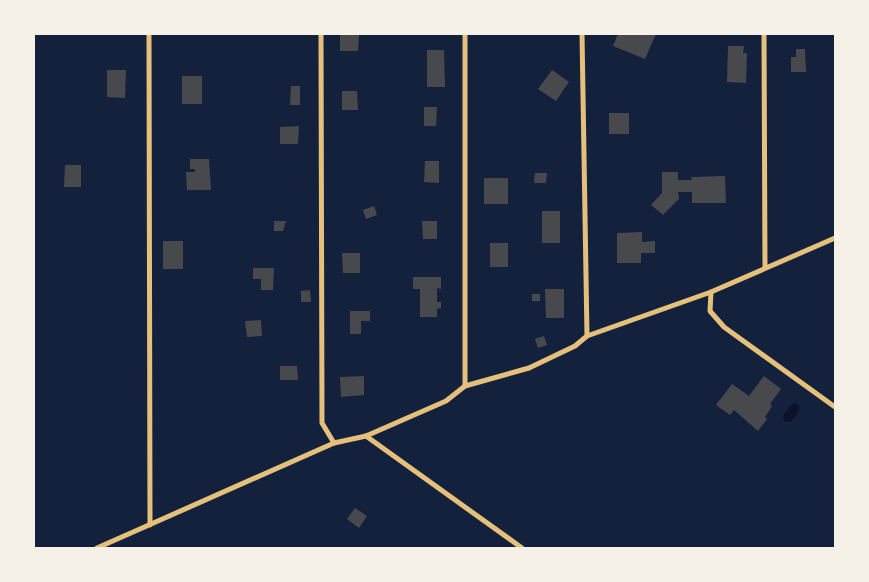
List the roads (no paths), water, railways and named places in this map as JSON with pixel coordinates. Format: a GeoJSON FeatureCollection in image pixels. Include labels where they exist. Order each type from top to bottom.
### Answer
{"type":"FeatureCollection","features":[{"type":"Feature","properties":{"kind":"street"},"geometry":{"type":"LineString","coordinates":[[149,34],[150,525]]}},
{"type":"Feature","properties":{"kind":"street"},"geometry":{"type":"LineString","coordinates":[[321,34],[322,424],[334,443]]}},
{"type":"Feature","properties":{"kind":"street"},"geometry":{"type":"LineString","coordinates":[[465,34],[465,386]]}},
{"type":"Feature","properties":{"kind":"street"},"geometry":{"type":"LineString","coordinates":[[582,34],[587,336]]}},
{"type":"Feature","properties":{"kind":"street"},"geometry":{"type":"LineString","coordinates":[[764,34],[765,268]]}},
{"type":"Feature","properties":{"kind":"street"},"geometry":{"type":"LineString","coordinates":[[97,548],[334,443],[366,436],[446,401],[465,386],[529,368],[575,346],[587,336],[711,292],[835,238]]}},
{"type":"Feature","properties":{"kind":"street"},"geometry":{"type":"LineString","coordinates":[[711,292],[710,310],[724,327],[835,407]]}},
{"type":"Feature","properties":{"kind":"street"},"geometry":{"type":"LineString","coordinates":[[366,436],[522,548]]}},
{"type":"Feature","properties":{"kind":"water"},"geometry":{"type":"Polygon","coordinates":[[[795,403],[799,405],[799,411],[791,422],[785,422],[783,416],[791,405],[795,403]]]}}]}
